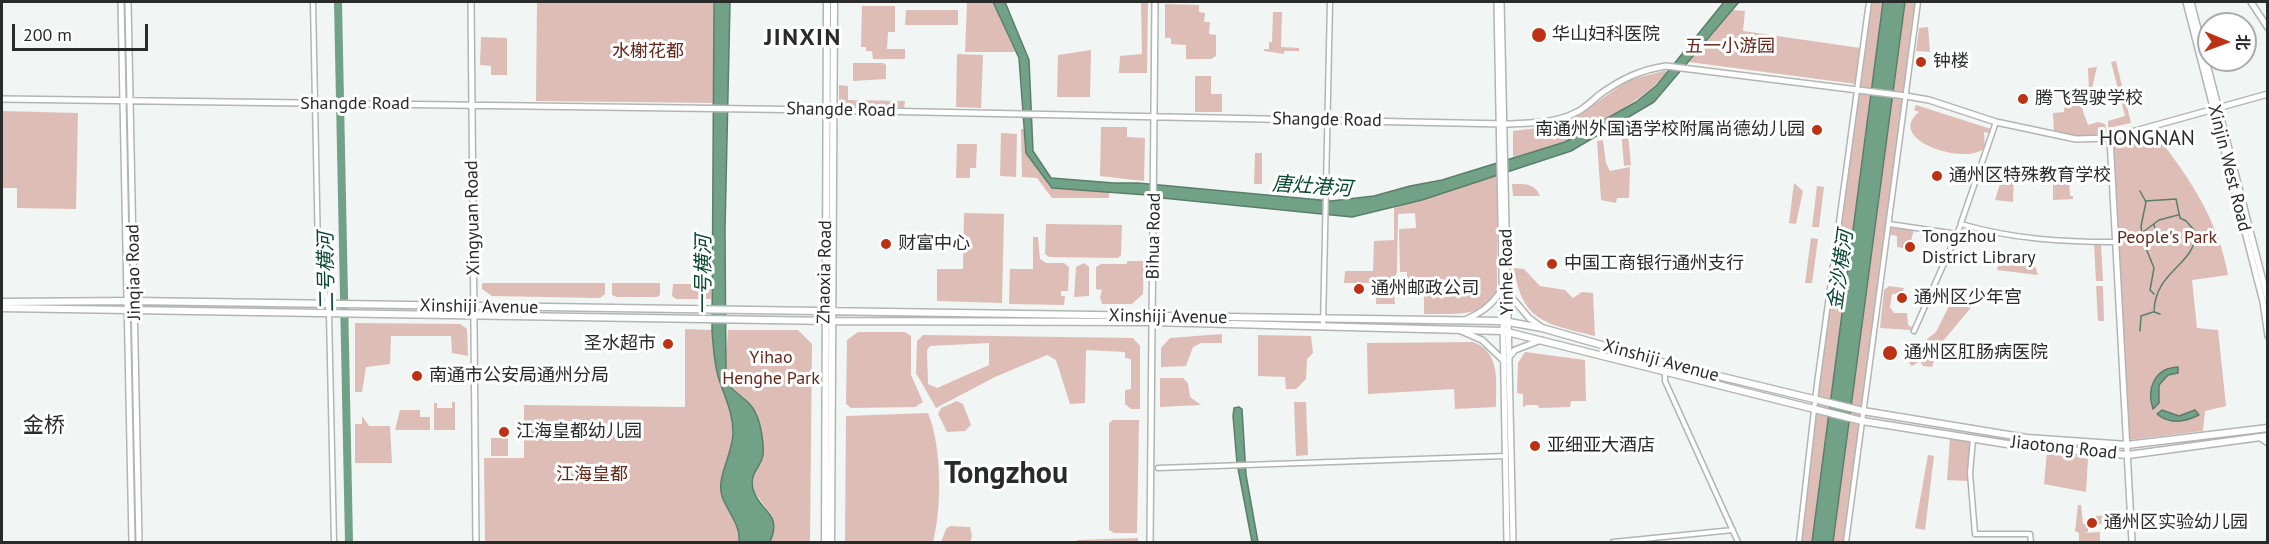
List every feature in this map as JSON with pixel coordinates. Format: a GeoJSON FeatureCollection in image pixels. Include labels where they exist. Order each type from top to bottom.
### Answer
{"type":"FeatureCollection","features":[{"type":"Feature","properties":{"kind":"main road","name":"Zhaoxia Road"},"geometry":{"type":"LineString","coordinates":[[827,2],[831,110],[831,543]]}},
{"type":"Feature","properties":{"kind":"main road","name":"Zhaoxia Road"},"geometry":{"type":"LineString","coordinates":[[825,543],[824,312],[834,2]]}},
{"type":"Feature","properties":{"kind":"main road","name":"Xinshiji Avenue"},"geometry":{"type":"LineString","coordinates":[[2,302],[131,301],[710,310],[731,315],[824,321],[1152,320]]}},
{"type":"Feature","properties":{"kind":"main road","name":"Xinshiji Avenue"},"geometry":{"type":"LineString","coordinates":[[2,308],[475,316],[710,318],[731,315],[832,312],[1152,320],[1506,321],[1542,328],[1664,367],[1814,410],[1862,421]]}},
{"type":"Feature","properties":{"kind":"main road","name":"Xinshiji Avenue"},"geometry":{"type":"LineString","coordinates":[[1323,322],[1506,331],[1863,411]]}},
{"type":"Feature","properties":{"kind":"main road","name":"Jiaotong Road"},"geometry":{"type":"LineString","coordinates":[[1863,411],[2026,438],[2127,446],[2268,428]]}},
{"type":"Feature","properties":{"kind":"main road","name":"Jiaotong Road"},"geometry":{"type":"LineString","coordinates":[[1862,421],[2060,451],[2128,455],[2268,436]]}},
{"type":"Feature","properties":{"kind":"street","name":"Jinqiao Road"},"geometry":{"type":"LineString","coordinates":[[121,2],[131,301]]}},
{"type":"Feature","properties":{"kind":"street","name":"Jinqiao Road"},"geometry":{"type":"LineString","coordinates":[[128,2],[131,103],[132,543]]}},
{"type":"Feature","properties":{"kind":"street"},"geometry":{"type":"LineString","coordinates":[[313,2],[318,252],[329,314],[334,543]]}},
{"type":"Feature","properties":{"kind":"street","name":"Xingyuan Road"},"geometry":{"type":"LineString","coordinates":[[471,2],[476,543]]}},
{"type":"Feature","properties":{"kind":"street","name":"Bihua Road"},"geometry":{"type":"LineString","coordinates":[[1150,543],[1156,115],[1155,2]]}},
{"type":"Feature","properties":{"kind":"street"},"geometry":{"type":"LineString","coordinates":[[1323,322],[1330,2]]}},
{"type":"Feature","properties":{"kind":"street","name":"Yinhe Road"},"geometry":{"type":"LineString","coordinates":[[1499,2],[1506,321],[1507,543]]}},
{"type":"Feature","properties":{"kind":"street"},"geometry":{"type":"LineString","coordinates":[[1799,543],[1815,399],[1869,2]]}},
{"type":"Feature","properties":{"kind":"street","name":"Xinjin West Road"},"geometry":{"type":"LineString","coordinates":[[2186,2],[2268,300]]}},
{"type":"Feature","properties":{"kind":"street","name":"Xinjin West Road"},"geometry":{"type":"LineString","coordinates":[[2191,2],[2263,302],[2268,336]]}},
{"type":"Feature","properties":{"kind":"street"},"geometry":{"type":"LineString","coordinates":[[2251,2],[2268,28]]}},
{"type":"Feature","properties":{"kind":"street"},"geometry":{"type":"LineString","coordinates":[[1846,543],[1918,3]]}},
{"type":"Feature","properties":{"kind":"street","name":"Shangde Road"},"geometry":{"type":"LineString","coordinates":[[2,99],[123,103],[471,104],[1156,115],[1503,124],[1540,123],[1561,119],[1579,111],[1618,81],[1637,72],[1666,66],[1690,67],[1857,90]]}},
{"type":"Feature","properties":{"kind":"street"},"geometry":{"type":"LineString","coordinates":[[1857,90],[1929,100],[1996,122],[2076,139],[2110,138],[2268,94]]}},
{"type":"Feature","properties":{"kind":"street"},"geometry":{"type":"LineString","coordinates":[[1914,331],[1961,224],[1996,122]]}},
{"type":"Feature","properties":{"kind":"street"},"geometry":{"type":"LineString","coordinates":[[2110,138],[2118,242],[2132,543]]}},
{"type":"Feature","properties":{"kind":"street"},"geometry":{"type":"LineString","coordinates":[[1889,224],[1957,234]]}},
{"type":"Feature","properties":{"kind":"street"},"geometry":{"type":"LineString","coordinates":[[1961,224],[1996,234],[2035,240],[2118,242]]}},
{"type":"Feature","properties":{"kind":"street"},"geometry":{"type":"LineString","coordinates":[[1462,321],[1483,312],[1505,291],[1529,318],[1542,328]]}},
{"type":"Feature","properties":{"kind":"street","name":"Jinqiao Road"},"geometry":{"type":"LineString","coordinates":[[131,309],[139,543]]}},
{"type":"Feature","properties":{"kind":"street"},"geometry":{"type":"LineString","coordinates":[[1457,329],[1482,340],[1506,359],[1515,350],[1545,339]]}},
{"type":"Feature","properties":{"kind":"street","name":"Yinhe Road"},"geometry":{"type":"LineString","coordinates":[[1506,359],[1513,543]]}},
{"type":"Feature","properties":{"kind":"street"},"geometry":{"type":"LineString","coordinates":[[1664,367],[1665,381],[1738,543]]}},
{"type":"Feature","properties":{"kind":"street"},"geometry":{"type":"LineString","coordinates":[[1973,437],[1970,473],[1976,534],[2030,534],[2031,543]]}},
{"type":"Feature","properties":{"kind":"street"},"geometry":{"type":"LineString","coordinates":[[2259,437],[2268,443]]}},
{"type":"Feature","properties":{"kind":"street"},"geometry":{"type":"LineString","coordinates":[[1158,468],[1505,456]]}},
{"type":"Feature","properties":{"kind":"street"},"geometry":{"type":"LineString","coordinates":[[1612,543],[1733,530]]}},
{"type":"Feature","properties":{"kind":"green space","name":"水榭花都"},"geometry":{"type":"Polygon","coordinates":[[[537,2],[713,2],[713,103],[536,101],[537,2]]]}},
{"type":"Feature","properties":{"kind":"green space"},"geometry":{"type":"Polygon","coordinates":[[[963,2],[993,2],[1015,52],[965,52],[967,3],[963,2]]]}},
{"type":"Feature","properties":{"kind":"green space"},"geometry":{"type":"Polygon","coordinates":[[[1141,2],[1148,2],[1147,73],[1119,73],[1120,56],[1142,54],[1141,2]]]}},
{"type":"Feature","properties":{"kind":"green space"},"geometry":{"type":"Polygon","coordinates":[[[1872,2],[1883,2],[1812,542],[1799,542],[1817,384],[1872,2]]]}},
{"type":"Feature","properties":{"kind":"green space"},"geometry":{"type":"Polygon","coordinates":[[[1905,2],[1915,2],[1846,542],[1833,542],[1905,2]]]}},
{"type":"Feature","properties":{"kind":"green space"},"geometry":{"type":"Polygon","coordinates":[[[1165,4],[1199,5],[1199,12],[1205,13],[1204,22],[1210,22],[1209,34],[1216,35],[1216,56],[1211,59],[1186,59],[1186,45],[1171,44],[1171,38],[1165,38],[1165,4]]]}},
{"type":"Feature","properties":{"kind":"green space"},"geometry":{"type":"Polygon","coordinates":[[[862,6],[895,6],[895,32],[888,32],[887,49],[905,49],[905,59],[873,59],[872,51],[866,51],[866,47],[861,47],[862,6]]]}},
{"type":"Feature","properties":{"kind":"green space"},"geometry":{"type":"Polygon","coordinates":[[[906,10],[958,10],[958,25],[905,25],[906,10]]]}},
{"type":"Feature","properties":{"kind":"green space","name":"五一小游园"},"geometry":{"type":"Polygon","coordinates":[[[1733,10],[1745,11],[1743,31],[1860,48],[1856,84],[1689,62],[1733,10]]]}},
{"type":"Feature","properties":{"kind":"green space"},"geometry":{"type":"Polygon","coordinates":[[[1273,12],[1282,12],[1281,47],[1299,48],[1299,51],[1284,51],[1284,54],[1264,51],[1264,49],[1269,49],[1269,42],[1272,42],[1273,12]]]}},
{"type":"Feature","properties":{"kind":"green space"},"geometry":{"type":"Polygon","coordinates":[[[1928,27],[1930,52],[1916,51],[1919,28],[1928,27]]]}},
{"type":"Feature","properties":{"kind":"green space"},"geometry":{"type":"Polygon","coordinates":[[[481,37],[507,38],[507,75],[491,75],[491,66],[480,65],[481,37]]]}},
{"type":"Feature","properties":{"kind":"green space"},"geometry":{"type":"Polygon","coordinates":[[[1091,50],[1090,97],[1057,97],[1058,55],[1091,50]]]}},
{"type":"Feature","properties":{"kind":"green space"},"geometry":{"type":"Polygon","coordinates":[[[957,54],[983,55],[981,108],[956,107],[957,54]]]}},
{"type":"Feature","properties":{"kind":"green space"},"geometry":{"type":"Polygon","coordinates":[[[2116,61],[2131,123],[2108,128],[2108,121],[2125,116],[2111,62],[2116,61]]]}},
{"type":"Feature","properties":{"kind":"green space"},"geometry":{"type":"Polygon","coordinates":[[[853,63],[883,63],[886,65],[886,79],[853,81],[853,63]]]}},
{"type":"Feature","properties":{"kind":"green space"},"geometry":{"type":"Polygon","coordinates":[[[2097,67],[2091,92],[2086,96],[2082,107],[2088,125],[2098,122],[2105,124],[2108,135],[2075,136],[2054,132],[2053,113],[2064,112],[2066,95],[2089,92],[2088,68],[2097,67]]]}},
{"type":"Feature","properties":{"kind":"green space"},"geometry":{"type":"Polygon","coordinates":[[[1667,70],[1662,79],[1637,100],[1586,131],[1562,143],[1513,157],[1513,131],[1554,126],[1574,118],[1629,80],[1667,70]]]}},
{"type":"Feature","properties":{"kind":"green space"},"geometry":{"type":"Polygon","coordinates":[[[1195,76],[1211,76],[1211,94],[1222,94],[1222,112],[1195,112],[1195,76]]]}},
{"type":"Feature","properties":{"kind":"green space"},"geometry":{"type":"Polygon","coordinates":[[[839,85],[848,86],[848,100],[905,101],[904,108],[844,106],[839,103],[839,85]]]}},
{"type":"Feature","properties":{"kind":"green space"},"geometry":{"type":"Polygon","coordinates":[[[1916,105],[1991,129],[1990,133],[1984,132],[1985,147],[1977,152],[1964,154],[1933,148],[1920,141],[1912,133],[1911,123],[1919,112],[1914,110],[1916,105]]]}},
{"type":"Feature","properties":{"kind":"green space"},"geometry":{"type":"Polygon","coordinates":[[[2,111],[78,113],[76,209],[17,208],[17,188],[2,188],[2,111]]]}},
{"type":"Feature","properties":{"kind":"green space"},"geometry":{"type":"Polygon","coordinates":[[[1627,125],[1631,165],[1624,166],[1621,129],[1627,125]]]}},
{"type":"Feature","properties":{"kind":"green space"},"geometry":{"type":"Polygon","coordinates":[[[1101,127],[1127,127],[1127,137],[1145,138],[1144,181],[1100,176],[1101,127]]]}},
{"type":"Feature","properties":{"kind":"green space","name":"People's Park"},"geometry":{"type":"Polygon","coordinates":[[[2151,128],[2199,197],[2217,234],[2223,254],[2228,275],[2192,280],[2197,328],[2218,330],[2226,406],[2205,411],[2203,431],[2129,440],[2113,139],[2151,128]]]}},
{"type":"Feature","properties":{"kind":"green space"},"geometry":{"type":"Polygon","coordinates":[[[1021,129],[1025,129],[1026,154],[1052,188],[1109,192],[1109,198],[1052,198],[1037,178],[1022,177],[1021,129]]]}},
{"type":"Feature","properties":{"kind":"green space"},"geometry":{"type":"Polygon","coordinates":[[[1001,133],[1017,134],[1016,177],[1000,176],[1001,133]]]}},
{"type":"Feature","properties":{"kind":"green space"},"geometry":{"type":"Polygon","coordinates":[[[1603,140],[1606,163],[1610,171],[1630,167],[1629,198],[1617,198],[1616,203],[1601,200],[1597,141],[1603,140]]]}},
{"type":"Feature","properties":{"kind":"green space"},"geometry":{"type":"Polygon","coordinates":[[[957,144],[977,144],[976,168],[970,168],[970,178],[956,178],[957,144]]]}},
{"type":"Feature","properties":{"kind":"green space"},"geometry":{"type":"Polygon","coordinates":[[[1255,153],[1262,153],[1262,184],[1254,184],[1255,153]]]}},
{"type":"Feature","properties":{"kind":"green space"},"geometry":{"type":"Polygon","coordinates":[[[2005,168],[2014,171],[2013,202],[1995,200],[2005,168]]]}},
{"type":"Feature","properties":{"kind":"green space"},"geometry":{"type":"Polygon","coordinates":[[[1497,174],[1497,288],[1493,298],[1486,305],[1467,313],[1424,314],[1424,282],[1407,281],[1407,272],[1400,272],[1399,229],[1416,228],[1415,213],[1398,214],[1397,272],[1393,281],[1395,304],[1376,304],[1377,283],[1344,283],[1345,271],[1373,271],[1374,241],[1394,240],[1394,208],[1497,174]]]}},
{"type":"Feature","properties":{"kind":"green space"},"geometry":{"type":"Polygon","coordinates":[[[2053,178],[2072,178],[2069,180],[2070,196],[2073,196],[2073,199],[2053,200],[2053,178]]]}},
{"type":"Feature","properties":{"kind":"green space"},"geometry":{"type":"Polygon","coordinates":[[[1794,183],[1803,191],[1796,224],[1789,223],[1794,183]]]}},
{"type":"Feature","properties":{"kind":"green space"},"geometry":{"type":"Polygon","coordinates":[[[1512,184],[1532,186],[1540,196],[1513,196],[1512,184]]]}},
{"type":"Feature","properties":{"kind":"green space"},"geometry":{"type":"Polygon","coordinates":[[[1817,186],[1824,187],[1819,227],[1812,227],[1817,186]]]}},
{"type":"Feature","properties":{"kind":"green space"},"geometry":{"type":"Polygon","coordinates":[[[964,213],[1004,214],[1002,303],[937,301],[937,269],[963,269],[964,213]]]}},
{"type":"Feature","properties":{"kind":"green space"},"geometry":{"type":"Polygon","coordinates":[[[1046,224],[1122,225],[1121,255],[1118,258],[1049,257],[1045,254],[1046,224]]]}},
{"type":"Feature","properties":{"kind":"green space"},"geometry":{"type":"Polygon","coordinates":[[[1892,225],[1914,229],[1909,249],[1897,247],[1897,236],[1890,235],[1892,225]]]}},
{"type":"Feature","properties":{"kind":"green space"},"geometry":{"type":"Polygon","coordinates":[[[1033,237],[1038,237],[1040,259],[1046,263],[1064,263],[1069,267],[1068,291],[1061,291],[1061,296],[1065,296],[1064,305],[1009,304],[1010,269],[1033,269],[1033,237]]]}},
{"type":"Feature","properties":{"kind":"green space"},"geometry":{"type":"Polygon","coordinates":[[[1811,238],[1818,239],[1812,283],[1805,283],[1811,238]]]}},
{"type":"Feature","properties":{"kind":"green space"},"geometry":{"type":"Polygon","coordinates":[[[2094,244],[2101,244],[2103,281],[2096,281],[2094,244]]]}},
{"type":"Feature","properties":{"kind":"green space"},"geometry":{"type":"Polygon","coordinates":[[[1127,261],[1144,261],[1143,294],[1132,304],[1102,304],[1100,297],[1102,290],[1096,289],[1096,267],[1101,264],[1127,264],[1127,261]]]}},
{"type":"Feature","properties":{"kind":"green space"},"geometry":{"type":"Polygon","coordinates":[[[1084,263],[1089,267],[1089,296],[1074,297],[1076,267],[1084,263]]]}},
{"type":"Feature","properties":{"kind":"green space"},"geometry":{"type":"Polygon","coordinates":[[[1999,263],[2035,266],[2038,275],[1997,270],[1999,263]]]}},
{"type":"Feature","properties":{"kind":"green space"},"geometry":{"type":"Polygon","coordinates":[[[1514,268],[1524,269],[1540,286],[1565,290],[1573,298],[1582,292],[1593,293],[1595,336],[1551,324],[1531,311],[1523,300],[1514,268]]]}},
{"type":"Feature","properties":{"kind":"green space"},"geometry":{"type":"Polygon","coordinates":[[[482,283],[605,283],[605,294],[600,298],[492,296],[482,289],[482,283]]]}},
{"type":"Feature","properties":{"kind":"green space"},"geometry":{"type":"Polygon","coordinates":[[[612,283],[660,283],[660,295],[657,297],[617,297],[612,295],[612,283]]]}},
{"type":"Feature","properties":{"kind":"green space"},"geometry":{"type":"Polygon","coordinates":[[[673,284],[711,284],[711,299],[676,299],[672,296],[673,284]]]}},
{"type":"Feature","properties":{"kind":"green space"},"geometry":{"type":"Polygon","coordinates":[[[1889,286],[1904,288],[1902,293],[1892,294],[1890,307],[1894,313],[1907,313],[1908,325],[1913,328],[1911,330],[1880,328],[1884,290],[1889,286]]]}},
{"type":"Feature","properties":{"kind":"green space"},"geometry":{"type":"Polygon","coordinates":[[[2096,286],[2103,286],[2104,321],[2098,321],[2096,286]]]}},
{"type":"Feature","properties":{"kind":"green space"},"geometry":{"type":"Polygon","coordinates":[[[1957,290],[1974,298],[1974,304],[1938,347],[1932,367],[1923,366],[1920,361],[1912,366],[1909,363],[1927,339],[1936,332],[1957,290]]]}},
{"type":"Feature","properties":{"kind":"green space"},"geometry":{"type":"Polygon","coordinates":[[[355,323],[460,324],[467,329],[468,356],[452,353],[451,336],[391,336],[390,364],[366,367],[362,392],[355,392],[355,323]]]}},
{"type":"Feature","properties":{"kind":"green space","name":"江海皇都"},"geometry":{"type":"Polygon","coordinates":[[[685,329],[712,330],[718,375],[733,416],[732,452],[721,477],[722,496],[739,532],[739,542],[485,542],[484,458],[524,458],[524,405],[685,407],[685,329]]]}},
{"type":"Feature","properties":{"kind":"green space","name":"Yihao Henghe Park"},"geometry":{"type":"Polygon","coordinates":[[[728,330],[798,330],[812,344],[810,542],[770,542],[772,516],[753,490],[753,475],[757,464],[745,398],[730,384],[727,376],[728,330]]]}},
{"type":"Feature","properties":{"kind":"green space"},"geometry":{"type":"Polygon","coordinates":[[[858,332],[905,332],[911,336],[911,375],[923,402],[915,407],[851,408],[846,404],[847,340],[858,332]]]}},
{"type":"Feature","properties":{"kind":"green space"},"geometry":{"type":"Polygon","coordinates":[[[1222,334],[1222,343],[1201,343],[1193,347],[1186,366],[1161,367],[1161,348],[1170,338],[1222,334]]]}},
{"type":"Feature","properties":{"kind":"green space"},"geometry":{"type":"Polygon","coordinates":[[[923,335],[1133,338],[1140,346],[1140,409],[1131,409],[1125,404],[1125,390],[1131,389],[1131,359],[1125,358],[1125,352],[1086,350],[1085,403],[1070,404],[1056,360],[1047,355],[995,377],[936,408],[916,373],[917,341],[923,335]],[[989,343],[930,346],[927,350],[928,384],[937,388],[989,365],[989,343]]]}},
{"type":"Feature","properties":{"kind":"green space"},"geometry":{"type":"Polygon","coordinates":[[[1258,335],[1311,336],[1313,353],[1307,359],[1306,379],[1296,389],[1286,389],[1285,377],[1258,376],[1258,335]]]}},
{"type":"Feature","properties":{"kind":"green space"},"geometry":{"type":"Polygon","coordinates":[[[1473,342],[1482,347],[1493,360],[1496,378],[1496,407],[1455,409],[1454,389],[1368,394],[1367,343],[1473,342]]]}},
{"type":"Feature","properties":{"kind":"green space"},"geometry":{"type":"Polygon","coordinates":[[[1525,352],[1585,360],[1586,401],[1571,401],[1570,407],[1539,408],[1538,405],[1527,405],[1523,407],[1523,394],[1517,393],[1518,363],[1525,352]]]}},
{"type":"Feature","properties":{"kind":"green space"},"geometry":{"type":"Polygon","coordinates":[[[1160,378],[1183,378],[1188,383],[1190,397],[1201,405],[1160,407],[1160,378]]]}},
{"type":"Feature","properties":{"kind":"green space"},"geometry":{"type":"Polygon","coordinates":[[[957,401],[963,404],[971,425],[965,431],[947,432],[938,414],[941,408],[957,401]]]}},
{"type":"Feature","properties":{"kind":"green space"},"geometry":{"type":"Polygon","coordinates":[[[452,402],[455,402],[455,430],[434,430],[434,403],[437,403],[437,408],[452,408],[452,402]]]}},
{"type":"Feature","properties":{"kind":"green space"},"geometry":{"type":"Polygon","coordinates":[[[1294,402],[1306,402],[1308,455],[1296,456],[1294,402]]]}},
{"type":"Feature","properties":{"kind":"green space"},"geometry":{"type":"Polygon","coordinates":[[[400,410],[420,410],[420,417],[430,417],[430,430],[395,430],[400,410]]]}},
{"type":"Feature","properties":{"kind":"green space"},"geometry":{"type":"Polygon","coordinates":[[[928,413],[936,443],[939,477],[938,512],[933,542],[845,542],[846,416],[928,413]]]}},
{"type":"Feature","properties":{"kind":"green space"},"geometry":{"type":"Polygon","coordinates":[[[362,416],[369,426],[390,426],[392,463],[355,463],[355,424],[362,424],[362,416]]]}},
{"type":"Feature","properties":{"kind":"green space"},"geometry":{"type":"Polygon","coordinates":[[[1113,420],[1139,420],[1137,533],[1114,533],[1109,530],[1109,423],[1113,420]]]}},
{"type":"Feature","properties":{"kind":"green space"},"geometry":{"type":"Polygon","coordinates":[[[491,438],[508,438],[508,456],[491,456],[491,438]]]}},
{"type":"Feature","properties":{"kind":"green space"},"geometry":{"type":"Polygon","coordinates":[[[1950,438],[1971,440],[1968,481],[1947,480],[1950,438]]]}},
{"type":"Feature","properties":{"kind":"green space"},"geometry":{"type":"Polygon","coordinates":[[[2047,452],[2088,458],[2086,492],[2044,484],[2047,452]]]}},
{"type":"Feature","properties":{"kind":"green space"},"geometry":{"type":"Polygon","coordinates":[[[1928,455],[1934,456],[1925,530],[1915,528],[1928,455]]]}},
{"type":"Feature","properties":{"kind":"green space"},"geometry":{"type":"Polygon","coordinates":[[[2078,505],[2081,505],[2083,524],[2088,524],[2088,532],[2084,533],[2100,532],[2100,542],[2079,542],[2079,533],[2075,531],[2078,505]]]}},
{"type":"Feature","properties":{"kind":"green space"},"geometry":{"type":"Polygon","coordinates":[[[2096,516],[2119,517],[2120,532],[2113,532],[2111,523],[2097,524],[2096,516]]]}},
{"type":"Feature","properties":{"kind":"green space"},"geometry":{"type":"Polygon","coordinates":[[[950,526],[970,527],[972,536],[970,542],[941,542],[946,529],[950,526]]]}},
{"type":"Feature","properties":{"kind":"green space"},"geometry":{"type":"Polygon","coordinates":[[[1138,538],[1138,542],[1076,542],[1077,540],[1138,538]]]}},
{"type":"Feature","properties":{"kind":"shaded area"},"geometry":{"type":"Polygon","coordinates":[[[714,2],[730,2],[725,230],[726,380],[753,409],[759,423],[763,440],[763,455],[752,483],[756,497],[769,513],[774,524],[770,542],[739,542],[738,530],[724,502],[721,489],[732,441],[733,425],[717,370],[712,330],[714,2]]]}},
{"type":"Feature","properties":{"kind":"shaded area"},"geometry":{"type":"Polygon","coordinates":[[[993,2],[1005,2],[1029,60],[1033,151],[1051,178],[1138,183],[1331,201],[1374,196],[1442,180],[1565,142],[1636,102],[1657,85],[1724,2],[1739,2],[1654,102],[1571,151],[1422,200],[1352,217],[1147,195],[1052,188],[1026,153],[1019,58],[993,2]]]}},
{"type":"Feature","properties":{"kind":"shaded area"},"geometry":{"type":"Polygon","coordinates":[[[1883,2],[1905,2],[1833,542],[1812,542],[1883,2]]]}},
{"type":"Feature","properties":{"kind":"shaded area"},"geometry":{"type":"Polygon","coordinates":[[[2178,367],[2178,373],[2168,375],[2159,385],[2159,403],[2153,409],[2151,394],[2154,380],[2163,371],[2178,367]]]}},
{"type":"Feature","properties":{"kind":"shaded area"},"geometry":{"type":"Polygon","coordinates":[[[1234,408],[1242,409],[1246,475],[1258,542],[1252,542],[1237,463],[1233,416],[1234,408]]]}},
{"type":"Feature","properties":{"kind":"shaded area"},"geometry":{"type":"Polygon","coordinates":[[[2162,410],[2179,416],[2195,410],[2199,415],[2183,421],[2172,421],[2157,414],[2162,410]]]}},
{"type":"Feature","properties":{"kind":"waterway","name":"二号横河"},"geometry":{"type":"LineString","coordinates":[[338,2],[349,542]]}},
{"type":"Feature","properties":{"kind":"waterway"},"geometry":{"type":"LineString","coordinates":[[2140,191],[2146,202],[2141,226],[2143,241],[2154,268],[2150,290],[2154,294]]}},
{"type":"Feature","properties":{"kind":"waterway"},"geometry":{"type":"LineString","coordinates":[[2145,201],[2176,199],[2180,218],[2196,232],[2189,253],[2167,277],[2156,298],[2154,312],[2160,314]]}},
{"type":"Feature","properties":{"kind":"waterway"},"geometry":{"type":"LineString","coordinates":[[2143,232],[2159,220],[2178,215]]}},
{"type":"Feature","properties":{"kind":"waterway"},"geometry":{"type":"LineString","coordinates":[[2147,249],[2156,237],[2154,224]]}},
{"type":"Feature","properties":{"kind":"waterway"},"geometry":{"type":"LineString","coordinates":[[2140,331],[2141,316],[2153,312]]}},
{"type":"Feature","properties":{"kind":"place","name":"华山妇科医院"},"geometry":{"type":"Point","coordinates":[1539,35]}},
{"type":"Feature","properties":{"kind":"place","name":"钟楼"},"geometry":{"type":"Point","coordinates":[1921,62]}},
{"type":"Feature","properties":{"kind":"place","name":"腾飞驾驶学校"},"geometry":{"type":"Point","coordinates":[2023,99]}},
{"type":"Feature","properties":{"kind":"place","name":"南通州外国语学校附属尚德幼儿园"},"geometry":{"type":"Point","coordinates":[1817,130]}},
{"type":"Feature","properties":{"kind":"place","name":"通州区特殊教育学校"},"geometry":{"type":"Point","coordinates":[1937,176]}},
{"type":"Feature","properties":{"kind":"place","name":"财富中心"},"geometry":{"type":"Point","coordinates":[886,244]}},
{"type":"Feature","properties":{"kind":"place","name":"Tongzhou District Library"},"geometry":{"type":"Point","coordinates":[1910,247]}},
{"type":"Feature","properties":{"kind":"place","name":"中国工商银行通州支行"},"geometry":{"type":"Point","coordinates":[1552,264]}},
{"type":"Feature","properties":{"kind":"place","name":"通州邮政公司"},"geometry":{"type":"Point","coordinates":[1359,289]}},
{"type":"Feature","properties":{"kind":"place","name":"通州区少年宫"},"geometry":{"type":"Point","coordinates":[1902,298]}},
{"type":"Feature","properties":{"kind":"place","name":"圣水超市"},"geometry":{"type":"Point","coordinates":[668,344]}},
{"type":"Feature","properties":{"kind":"place","name":"通州区肛肠病医院"},"geometry":{"type":"Point","coordinates":[1890,353]}},
{"type":"Feature","properties":{"kind":"place","name":"南通市公安局通州分局"},"geometry":{"type":"Point","coordinates":[417,376]}},
{"type":"Feature","properties":{"kind":"place","name":"江海皇都幼儿园"},"geometry":{"type":"Point","coordinates":[504,432]}},
{"type":"Feature","properties":{"kind":"place","name":"亚细亚大酒店"},"geometry":{"type":"Point","coordinates":[1535,446]}},
{"type":"Feature","properties":{"kind":"place","name":"通州区实验幼儿园"},"geometry":{"type":"Point","coordinates":[2092,523]}},
{"type":"Feature","properties":{"kind":"district","name":"JINXIN"},"geometry":{"type":"Point","coordinates":[803,38]}},
{"type":"Feature","properties":{"kind":"district","name":"HONGNAN"},"geometry":{"type":"Point","coordinates":[2147,139]}},
{"type":"Feature","properties":{"kind":"district","name":"金桥"},"geometry":{"type":"Point","coordinates":[44,426]}},
{"type":"Feature","properties":{"kind":"district","name":"Tongzhou"},"geometry":{"type":"Point","coordinates":[1006,474]}},
{"type":"Feature","properties":{"kind":"water label","name":"唐灶港河"},"geometry":{"type":"Point","coordinates":[1312,187]}},
{"type":"Feature","properties":{"kind":"water label","name":"金沙横河"},"geometry":{"type":"Point","coordinates":[1841,270]}},
{"type":"Feature","properties":{"kind":"water label","name":"一号横河"},"geometry":{"type":"Point","coordinates":[704,275]}}]}
